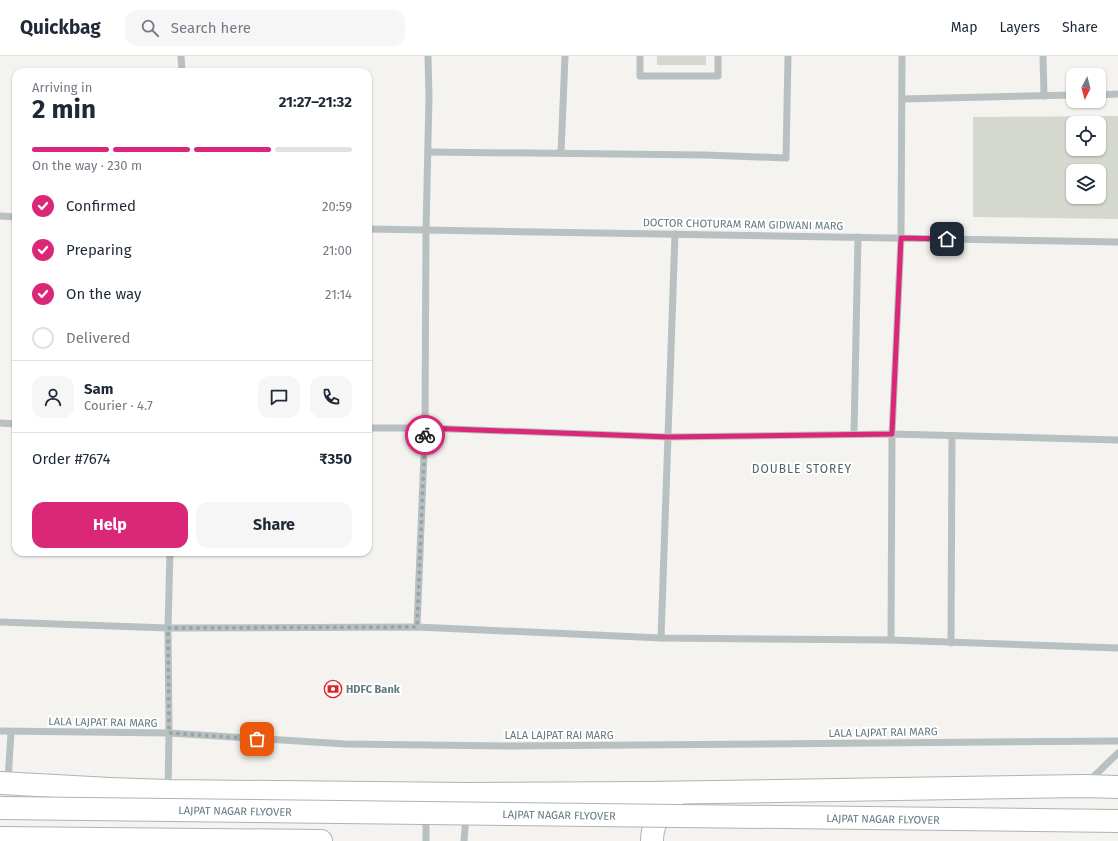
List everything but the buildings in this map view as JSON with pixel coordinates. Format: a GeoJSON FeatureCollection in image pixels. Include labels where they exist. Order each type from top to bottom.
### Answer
{"type":"FeatureCollection","features":[{"type":"Feature","properties":{"kind":"main road"},"geometry":{"type":"LineString","coordinates":[[4,783],[110,789],[467,802],[698,792],[1085,786],[1118,787]]}},
{"type":"Feature","properties":{"kind":"main road"},"geometry":{"type":"LineString","coordinates":[[652,841],[655,824],[660,814],[676,800],[698,792]]}},
{"type":"Feature","properties":{"kind":"main road","name":"LAJPAT NAGAR FLYOVER"},"geometry":{"type":"LineString","coordinates":[[0,808],[1118,821]]}},
{"type":"Feature","properties":{"kind":"main road"},"geometry":{"type":"LineString","coordinates":[[0,838],[321,841]]}},
{"type":"Feature","properties":{"kind":"street"},"geometry":{"type":"LineString","coordinates":[[181,56],[182,68]]}},
{"type":"Feature","properties":{"kind":"street"},"geometry":{"type":"LineString","coordinates":[[417,627],[425,428],[426,230],[429,97],[428,56]]}},
{"type":"Feature","properties":{"kind":"street"},"geometry":{"type":"LineString","coordinates":[[561,153],[566,65],[565,56]]}},
{"type":"Feature","properties":{"kind":"street"},"geometry":{"type":"LineString","coordinates":[[640,56],[640,76],[718,76],[718,56]]}},
{"type":"Feature","properties":{"kind":"street"},"geometry":{"type":"LineString","coordinates":[[428,152],[705,155],[786,158],[788,56]]}},
{"type":"Feature","properties":{"kind":"street"},"geometry":{"type":"LineString","coordinates":[[891,640],[892,434],[901,238],[902,56]]}},
{"type":"Feature","properties":{"kind":"street"},"geometry":{"type":"LineString","coordinates":[[1043,56],[1044,96]]}},
{"type":"Feature","properties":{"kind":"street"},"geometry":{"type":"LineString","coordinates":[[1106,95],[1118,94]]}},
{"type":"Feature","properties":{"kind":"street"},"geometry":{"type":"LineString","coordinates":[[902,99],[1066,95]]}},
{"type":"Feature","properties":{"kind":"street"},"geometry":{"type":"LineString","coordinates":[[0,216],[12,217]]}},
{"type":"Feature","properties":{"kind":"street","name":"DOCTOR CHOTURAM RAM GIDWANI MARG"},"geometry":{"type":"LineString","coordinates":[[372,229],[1118,242]]}},
{"type":"Feature","properties":{"kind":"street"},"geometry":{"type":"LineString","coordinates":[[661,638],[675,234]]}},
{"type":"Feature","properties":{"kind":"street"},"geometry":{"type":"LineString","coordinates":[[854,434],[858,237]]}},
{"type":"Feature","properties":{"kind":"street"},"geometry":{"type":"LineString","coordinates":[[0,423],[12,424]]}},
{"type":"Feature","properties":{"kind":"street"},"geometry":{"type":"LineString","coordinates":[[372,428],[425,428],[668,437],[892,434],[1118,440]]}},
{"type":"Feature","properties":{"kind":"street"},"geometry":{"type":"LineString","coordinates":[[951,643],[952,436]]}},
{"type":"Feature","properties":{"kind":"street"},"geometry":{"type":"LineString","coordinates":[[168,791],[168,628],[170,556]]}},
{"type":"Feature","properties":{"kind":"street"},"geometry":{"type":"LineString","coordinates":[[0,622],[168,628],[417,627],[661,638],[891,640],[1118,648]]}},
{"type":"Feature","properties":{"kind":"street","name":"LALA LAJPAT RAI MARG"},"geometry":{"type":"LineString","coordinates":[[0,731],[169,733],[345,744],[508,746],[1118,741]]}},
{"type":"Feature","properties":{"kind":"street"},"geometry":{"type":"LineString","coordinates":[[4,783],[11,732]]}},
{"type":"Feature","properties":{"kind":"street"},"geometry":{"type":"LineString","coordinates":[[1085,786],[1118,753]]}},
{"type":"Feature","properties":{"kind":"street"},"geometry":{"type":"LineString","coordinates":[[426,841],[427,801]]}},
{"type":"Feature","properties":{"kind":"street"},"geometry":{"type":"LineString","coordinates":[[464,841],[467,802]]}},
{"type":"Feature","properties":{"kind":"shaded area"},"geometry":{"type":"Polygon","coordinates":[[[657,56],[706,56],[706,65],[657,65],[657,56]]]}},
{"type":"Feature","properties":{"kind":"shaded area"},"geometry":{"type":"Polygon","coordinates":[[[1066,116],[1066,156],[1106,156],[1106,116],[1118,116],[1118,219],[973,217],[973,117],[1066,116]]]}},
{"type":"Feature","properties":{"kind":"way so far"},"geometry":{"type":"LineString","coordinates":[[257,739],[169,733],[168,628],[417,627],[425,435]]}},
{"type":"Feature","properties":{"kind":"place","name":"HDFC Bank"},"geometry":{"type":"Point","coordinates":[333,689]}},
{"type":"Feature","properties":{"kind":"district","name":"DOUBLE STOREY"},"geometry":{"type":"Point","coordinates":[802,469]}},
{"type":"Feature","properties":{"kind":"route"},"geometry":{"type":"LineString","coordinates":[[425,435],[425,428],[668,437],[892,434],[901,238],[947,239]]}}]}
